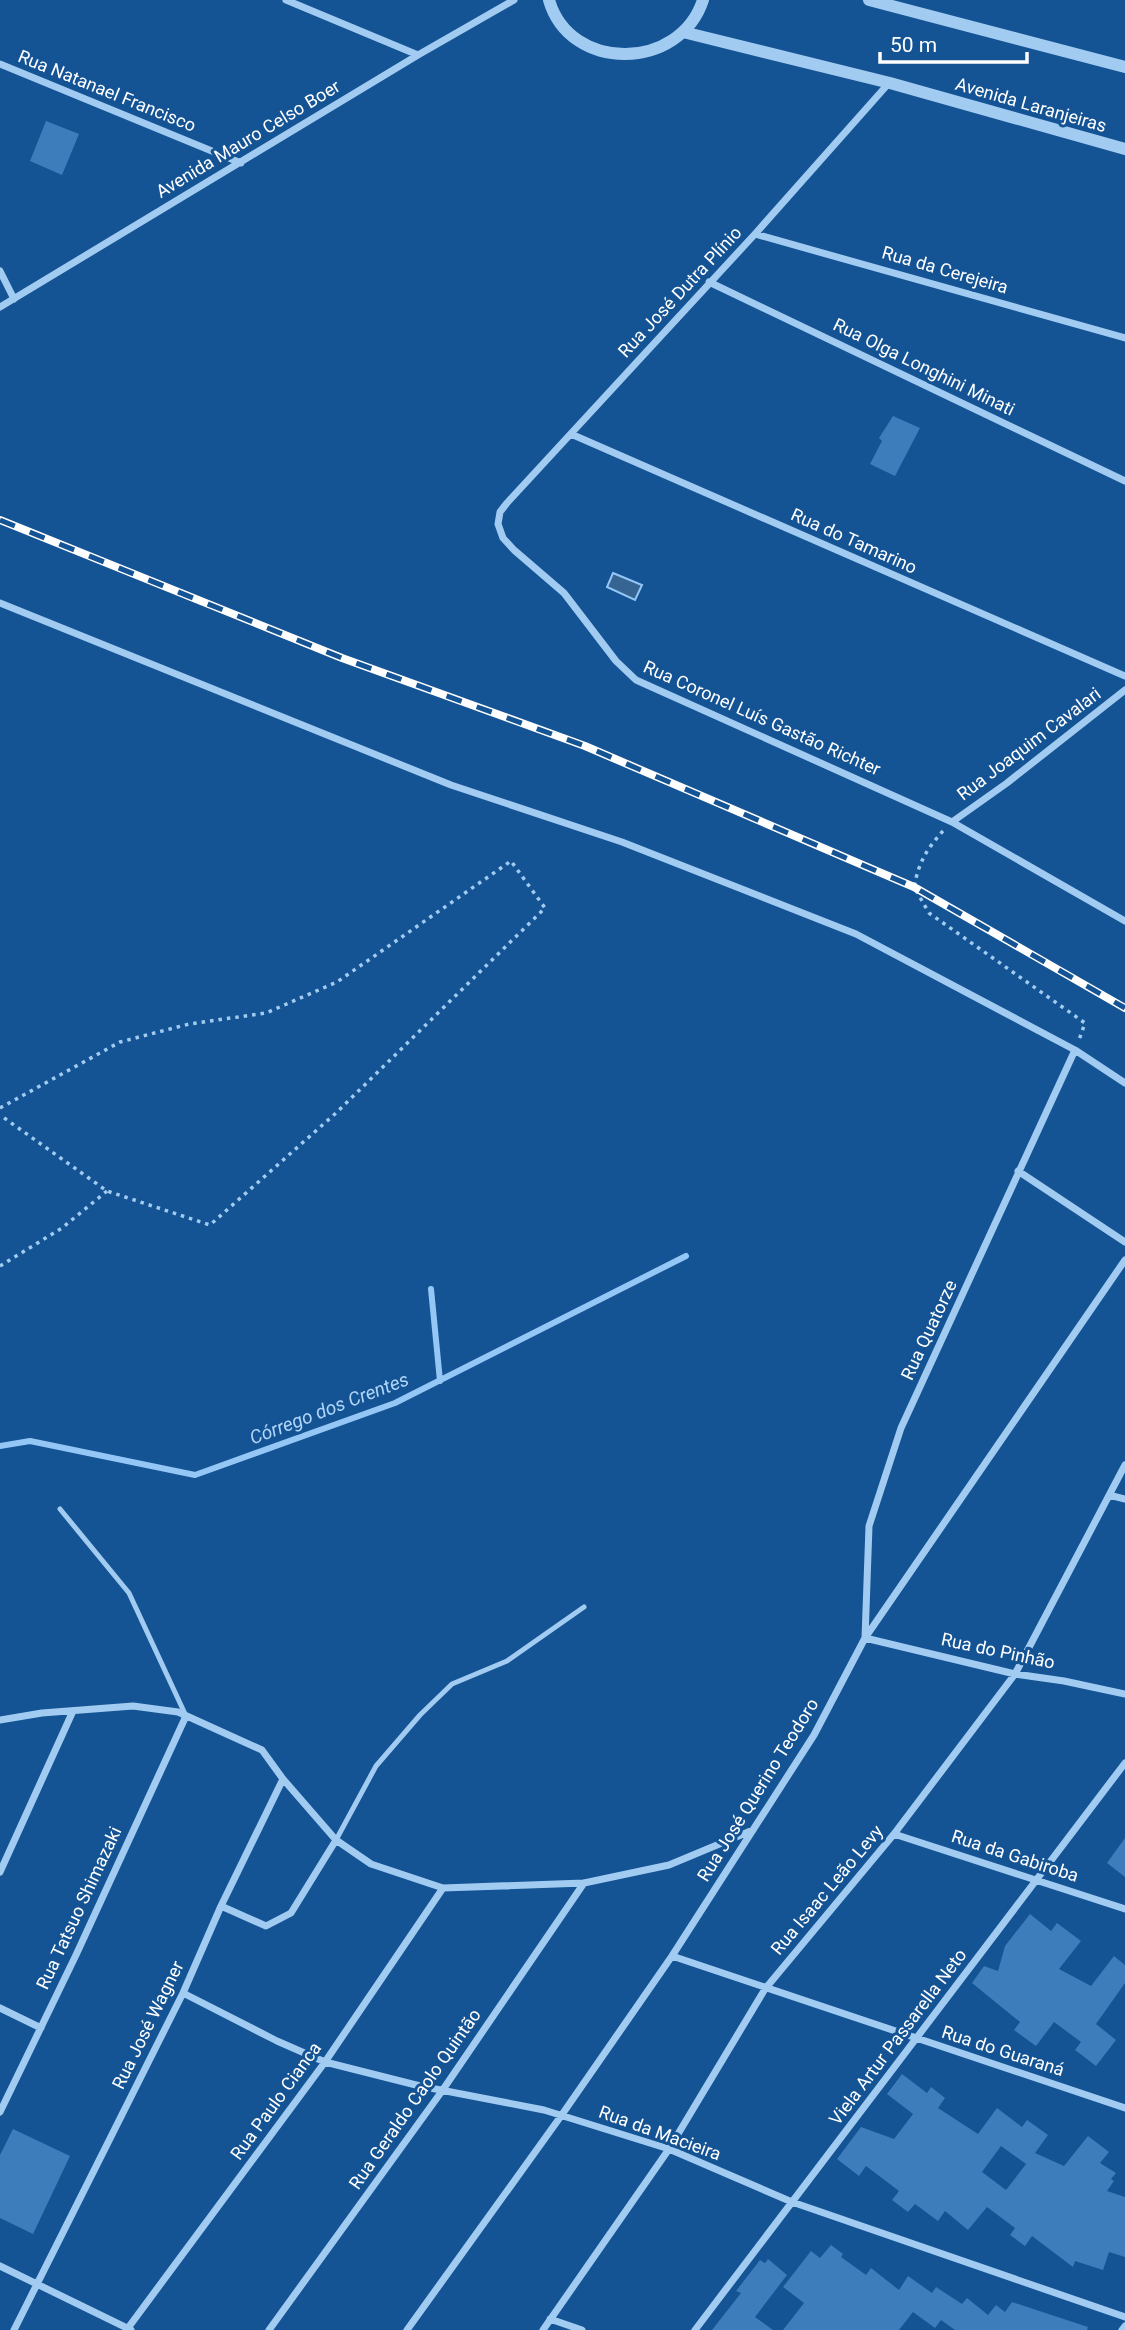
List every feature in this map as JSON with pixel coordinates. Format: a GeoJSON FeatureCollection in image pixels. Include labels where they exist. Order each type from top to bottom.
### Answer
{"type":"FeatureCollection","features":[{"type":"Feature","properties":{"kind":"street"},"geometry":{"type":"LineString","coordinates":[[286,0],[418,55]]}},
{"type":"Feature","properties":{"kind":"street","name":"Avenida Mauro Celso Boer"},"geometry":{"type":"LineString","coordinates":[[0,307],[514,0]]}},
{"type":"Feature","properties":{"kind":"street"},"geometry":{"type":"LineString","coordinates":[[549,0],[551,8],[566,30],[586,45],[611,54],[637,54],[662,47],[683,32],[694,19],[703,0]]}},
{"type":"Feature","properties":{"kind":"street"},"geometry":{"type":"LineString","coordinates":[[869,0],[1125,67]]}},
{"type":"Feature","properties":{"kind":"street","name":"Avenida Laranjeiras"},"geometry":{"type":"LineString","coordinates":[[683,32],[890,83],[1125,149]]}},
{"type":"Feature","properties":{"kind":"street","name":"Rua Natanael Francisco"},"geometry":{"type":"LineString","coordinates":[[0,64],[241,163]]}},
{"type":"Feature","properties":{"kind":"street","name":"Rua José Dutra Plínio"},"geometry":{"type":"LineString","coordinates":[[498,524],[500,512],[507,503],[890,83]]}},
{"type":"Feature","properties":{"kind":"street","name":"Rua da Cerejeira"},"geometry":{"type":"LineString","coordinates":[[755,234],[1125,338]]}},
{"type":"Feature","properties":{"kind":"street"},"geometry":{"type":"LineString","coordinates":[[0,271],[14,299]]}},
{"type":"Feature","properties":{"kind":"street","name":"Rua Olga Longhini Minati"},"geometry":{"type":"LineString","coordinates":[[709,282],[1125,481]]}},
{"type":"Feature","properties":{"kind":"street","name":"Rua do Tamarino"},"geometry":{"type":"LineString","coordinates":[[571,434],[1125,676]]}},
{"type":"Feature","properties":{"kind":"street","name":"Rua Coronel Luís Gastão Richter"},"geometry":{"type":"LineString","coordinates":[[498,524],[503,538],[564,593],[582,613],[616,661],[636,680],[951,822],[1125,921]]}},
{"type":"Feature","properties":{"kind":"street"},"geometry":{"type":"LineString","coordinates":[[0,603],[450,785],[622,842],[856,934],[1075,1050],[1125,1083]]}},
{"type":"Feature","properties":{"kind":"street","name":"Rua Joaquim Cavalari"},"geometry":{"type":"LineString","coordinates":[[951,822],[1007,783],[1125,690]]}},
{"type":"Feature","properties":{"kind":"street","name":"Rua Quatorze"},"geometry":{"type":"LineString","coordinates":[[865,1638],[869,1526],[901,1428],[1075,1050]]}},
{"type":"Feature","properties":{"kind":"street"},"geometry":{"type":"LineString","coordinates":[[1018,1171],[1125,1242]]}},
{"type":"Feature","properties":{"kind":"street","name":"Rua José Querino Teodoro"},"geometry":{"type":"LineString","coordinates":[[407,2330],[672,1956],[814,1735],[865,1638],[1125,1260]]}},
{"type":"Feature","properties":{"kind":"street","name":"Rua Isaac Leão Levy"},"geometry":{"type":"LineString","coordinates":[[543,2330],[669,2149],[765,1989],[894,1834],[1015,1674],[1125,1465]]}},
{"type":"Feature","properties":{"kind":"street"},"geometry":{"type":"LineString","coordinates":[[1109,1495],[1125,1499]]}},
{"type":"Feature","properties":{"kind":"street","name":"Rua do Pinhão"},"geometry":{"type":"LineString","coordinates":[[865,1638],[1015,1674],[1125,1694]]}},
{"type":"Feature","properties":{"kind":"street"},"geometry":{"type":"LineString","coordinates":[[0,1720],[133,1706],[178,1712],[262,1750],[283,1779],[336,1840],[371,1864],[443,1888],[584,1883],[669,1866],[754,1830]]}},
{"type":"Feature","properties":{"kind":"street"},"geometry":{"type":"LineString","coordinates":[[0,1872],[73,1711]]}},
{"type":"Feature","properties":{"kind":"street","name":"Rua Tatsuo Shimazaki"},"geometry":{"type":"LineString","coordinates":[[0,2112],[186,1716]]}},
{"type":"Feature","properties":{"kind":"street","name":"Viela Artur Passarella Neto"},"geometry":{"type":"LineString","coordinates":[[695,2330],[1125,1763]]}},
{"type":"Feature","properties":{"kind":"street","name":"Rua José Wagner"},"geometry":{"type":"LineString","coordinates":[[14,2330],[183,1993],[221,1906],[283,1779]]}},
{"type":"Feature","properties":{"kind":"street","name":"Rua da Gabiroba"},"geometry":{"type":"LineString","coordinates":[[894,1834],[1125,1909]]}},
{"type":"Feature","properties":{"kind":"street"},"geometry":{"type":"LineString","coordinates":[[221,1906],[267,1926],[291,1913],[336,1840]]}},
{"type":"Feature","properties":{"kind":"street","name":"Rua Geraldo Caolo Quintão"},"geometry":{"type":"LineString","coordinates":[[269,2330],[442,2091],[584,1883]]}},
{"type":"Feature","properties":{"kind":"street","name":"Rua Paulo Cianca"},"geometry":{"type":"LineString","coordinates":[[130,2329],[325,2062],[443,1888]]}},
{"type":"Feature","properties":{"kind":"street","name":"Rua do Guaraná"},"geometry":{"type":"LineString","coordinates":[[672,1956],[1125,2108]]}},
{"type":"Feature","properties":{"kind":"street","name":"Rua da Macieira"},"geometry":{"type":"LineString","coordinates":[[183,1993],[325,2062],[442,2091],[544,2110],[669,2149],[792,2203],[1125,2317]]}},
{"type":"Feature","properties":{"kind":"street"},"geometry":{"type":"LineString","coordinates":[[0,2008],[41,2028]]}},
{"type":"Feature","properties":{"kind":"street"},"geometry":{"type":"LineString","coordinates":[[0,2266],[130,2329]]}},
{"type":"Feature","properties":{"kind":"street"},"geometry":{"type":"LineString","coordinates":[[550,2319],[582,2330]]}},
{"type":"Feature","properties":{"kind":"lane"},"geometry":{"type":"LineString","coordinates":[[60,1508],[129,1593],[186,1716]]}},
{"type":"Feature","properties":{"kind":"lane"},"geometry":{"type":"LineString","coordinates":[[336,1840],[376,1766],[420,1715],[452,1684],[508,1661],[584,1607]]}},
{"type":"Feature","properties":{"kind":"path"},"geometry":{"type":"LineString","coordinates":[[951,822],[931,844],[919,864],[914,887],[929,914],[1085,1023],[1075,1050]]}},
{"type":"Feature","properties":{"kind":"path"},"geometry":{"type":"LineString","coordinates":[[0,1108],[120,1042],[189,1024],[266,1013],[337,982],[511,861],[545,908],[336,1113],[210,1225],[107,1191],[0,1115]]}},
{"type":"Feature","properties":{"kind":"path"},"geometry":{"type":"LineString","coordinates":[[0,1266],[62,1228],[107,1191]]}},
{"type":"Feature","properties":{"kind":"water"},"geometry":{"type":"Polygon","coordinates":[[[613,573],[642,585],[635,600],[607,587],[613,573]]]}},
{"type":"Feature","properties":{"kind":"building"},"geometry":{"type":"Polygon","coordinates":[[[46,121],[79,134],[62,175],[30,161],[46,121]]]}},
{"type":"Feature","properties":{"kind":"building"},"geometry":{"type":"Polygon","coordinates":[[[893,416],[920,428],[895,476],[870,464],[882,441],[879,438],[893,416]]]}},
{"type":"Feature","properties":{"kind":"building"},"geometry":{"type":"Polygon","coordinates":[[[1125,1838],[1125,1877],[1107,1863],[1125,1838]]]}},
{"type":"Feature","properties":{"kind":"building"},"geometry":{"type":"Polygon","coordinates":[[[1030,1914],[1051,1931],[1057,1923],[1081,1941],[1059,1969],[1091,1986],[1114,1956],[1125,1965],[1125,1983],[1096,2024],[1116,2040],[1096,2066],[1075,2050],[1081,2042],[1054,2022],[1036,2046],[1014,2030],[1020,2022],[972,1983],[984,1966],[998,1971],[1005,1946],[1030,1914]]]}},
{"type":"Feature","properties":{"kind":"building"},"geometry":{"type":"Polygon","coordinates":[[[902,2074],[927,2093],[931,2087],[945,2098],[938,2108],[978,2134],[997,2108],[1022,2127],[1027,2120],[1048,2135],[1035,2153],[1064,2166],[1088,2136],[1109,2152],[1100,2163],[1116,2173],[1107,2191],[1125,2197],[1125,2257],[1109,2252],[1103,2270],[1075,2261],[1073,2267],[1032,2236],[1025,2246],[1010,2235],[1015,2228],[987,2207],[968,2230],[945,2211],[938,2221],[915,2204],[908,2212],[892,2200],[899,2191],[866,2166],[859,2176],[837,2159],[861,2127],[894,2139],[913,2114],[887,2094],[902,2074]],[[1001,2146],[982,2172],[1006,2190],[1026,2164],[1001,2146]]]}},
{"type":"Feature","properties":{"kind":"building"},"geometry":{"type":"Polygon","coordinates":[[[13,2129],[70,2156],[33,2234],[0,2218],[0,2155],[13,2129]]]}},
{"type":"Feature","properties":{"kind":"building"},"geometry":{"type":"Polygon","coordinates":[[[831,2245],[843,2254],[841,2257],[866,2275],[871,2268],[899,2290],[908,2276],[932,2293],[936,2287],[962,2304],[967,2298],[988,2315],[996,2305],[1005,2312],[1012,2302],[1088,2327],[1087,2330],[955,2330],[941,2320],[935,2328],[913,2312],[899,2330],[783,2330],[804,2303],[783,2287],[811,2251],[820,2258],[831,2245]]]}},
{"type":"Feature","properties":{"kind":"building"},"geometry":{"type":"Polygon","coordinates":[[[768,2259],[787,2275],[755,2317],[773,2330],[712,2330],[741,2293],[736,2291],[760,2260],[765,2263],[768,2259]]]}},
{"type":"Feature","properties":{"kind":"waterway","name":"Córrego dos Crentes"},"geometry":{"type":"LineString","coordinates":[[0,1446],[30,1441],[195,1475],[395,1403],[686,1256]]}},
{"type":"Feature","properties":{"kind":"waterway"},"geometry":{"type":"LineString","coordinates":[[431,1289],[440,1381]]}},
{"type":"Feature","properties":{"kind":"railway"},"geometry":{"type":"LineString","coordinates":[[0,520],[342,658],[585,746],[914,887],[1125,1008]]}}]}
